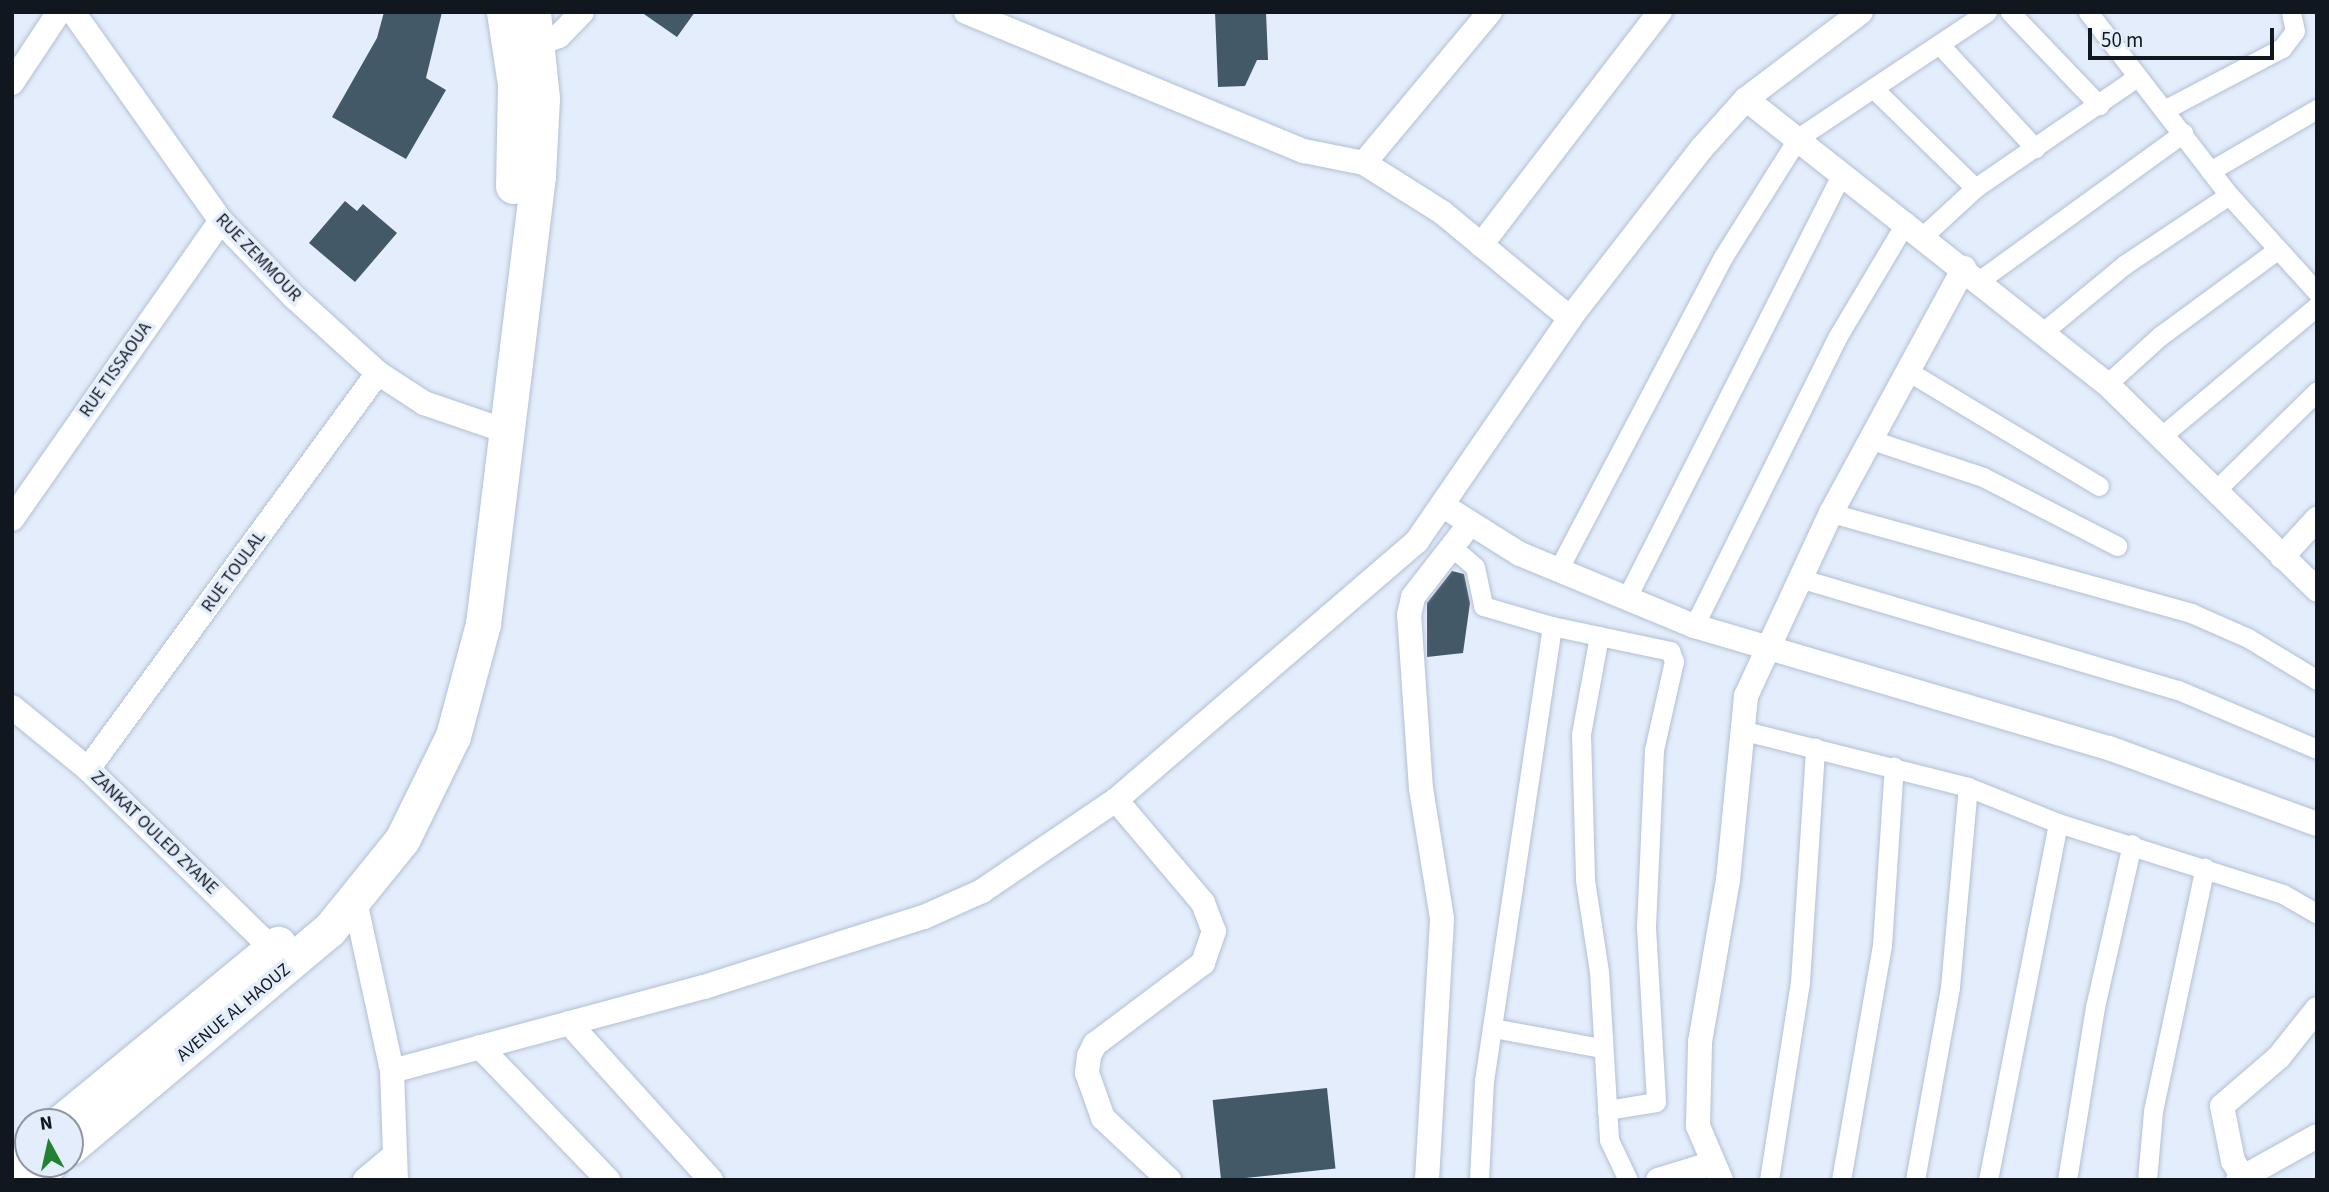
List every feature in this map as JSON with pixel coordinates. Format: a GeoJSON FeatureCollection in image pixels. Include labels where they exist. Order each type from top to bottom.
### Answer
{"type":"FeatureCollection","features":[{"type":"Feature","properties":{"kind":"main road"},"geometry":{"type":"LineString","coordinates":[[376,858],[439,772],[466,700],[483,624],[496,429],[541,136],[525,50],[504,12]]}},
{"type":"Feature","properties":{"kind":"main road"},"geometry":{"type":"LineString","coordinates":[[525,50],[533,12]]}},
{"type":"Feature","properties":{"kind":"main road","name":"AVENUE AL HAOUZ"},"geometry":{"type":"LineString","coordinates":[[80,1108],[355,901],[376,858]]}},
{"type":"Feature","properties":{"kind":"main road","name":"AVENUE AL HAOUZ"},"geometry":{"type":"LineString","coordinates":[[84,1134],[281,957],[376,858]]}},
{"type":"Feature","properties":{"kind":"street"},"geometry":{"type":"LineString","coordinates":[[12,83],[59,12]]}},
{"type":"Feature","properties":{"kind":"street","name":"RUE ZEMMOUR"},"geometry":{"type":"LineString","coordinates":[[73,12],[220,221],[377,373],[424,402],[496,429]]}},
{"type":"Feature","properties":{"kind":"street"},"geometry":{"type":"LineString","coordinates":[[525,50],[582,12]]}},
{"type":"Feature","properties":{"kind":"street"},"geometry":{"type":"LineString","coordinates":[[966,12],[1304,151],[1364,163],[1481,245],[1570,318]]}},
{"type":"Feature","properties":{"kind":"street"},"geometry":{"type":"LineString","coordinates":[[1364,163],[1490,12]]}},
{"type":"Feature","properties":{"kind":"street"},"geometry":{"type":"LineString","coordinates":[[1481,245],[1660,12]]}},
{"type":"Feature","properties":{"kind":"street"},"geometry":{"type":"LineString","coordinates":[[391,1071],[569,1023],[924,917],[982,891],[1116,800],[1372,584],[1445,507],[1570,318],[1746,99],[1861,12]]}},
{"type":"Feature","properties":{"kind":"street"},"geometry":{"type":"LineString","coordinates":[[1558,570],[1723,257],[1797,138],[1987,12]]}},
{"type":"Feature","properties":{"kind":"street"},"geometry":{"type":"LineString","coordinates":[[2010,12],[2099,105]]}},
{"type":"Feature","properties":{"kind":"street"},"geometry":{"type":"LineString","coordinates":[[2088,12],[2229,195],[2317,292]]}},
{"type":"Feature","properties":{"kind":"street"},"geometry":{"type":"LineString","coordinates":[[2164,110],[2281,48],[2295,31],[2291,12]]}},
{"type":"Feature","properties":{"kind":"street"},"geometry":{"type":"LineString","coordinates":[[1939,44],[2035,148]]}},
{"type":"Feature","properties":{"kind":"street"},"geometry":{"type":"LineString","coordinates":[[1694,626],[1838,336],[1915,229],[2137,77]]}},
{"type":"Feature","properties":{"kind":"street"},"geometry":{"type":"LineString","coordinates":[[1873,88],[1975,188]]}},
{"type":"Feature","properties":{"kind":"street"},"geometry":{"type":"LineString","coordinates":[[1746,99],[1915,229],[2107,384],[2164,434],[2317,590]]}},
{"type":"Feature","properties":{"kind":"street"},"geometry":{"type":"LineString","coordinates":[[2210,171],[2317,109]]}},
{"type":"Feature","properties":{"kind":"street"},"geometry":{"type":"LineString","coordinates":[[1658,1180],[1716,1172],[1698,1126],[1700,1042],[1728,880],[1741,730],[1764,651],[1831,513],[1906,370],[1972,274],[2183,133]]}},
{"type":"Feature","properties":{"kind":"street"},"geometry":{"type":"LineString","coordinates":[[1626,599],[1842,173]]}},
{"type":"Feature","properties":{"kind":"street"},"geometry":{"type":"LineString","coordinates":[[2043,331],[2124,265],[2229,195]]}},
{"type":"Feature","properties":{"kind":"street","name":"RUE TISSAOUA"},"geometry":{"type":"LineString","coordinates":[[12,519],[220,221]]}},
{"type":"Feature","properties":{"kind":"street"},"geometry":{"type":"LineString","coordinates":[[2107,384],[2160,336],[2277,250]]}},
{"type":"Feature","properties":{"kind":"street"},"geometry":{"type":"LineString","coordinates":[[2164,434],[2317,306]]}},
{"type":"Feature","properties":{"kind":"street"},"geometry":{"type":"LineString","coordinates":[[1906,370],[2098,486]]}},
{"type":"Feature","properties":{"kind":"street","name":"RUE TOULAL"},"geometry":{"type":"LineString","coordinates":[[88,769],[377,373]]}},
{"type":"Feature","properties":{"kind":"street"},"geometry":{"type":"LineString","coordinates":[[2216,490],[2317,391]]}},
{"type":"Feature","properties":{"kind":"street"},"geometry":{"type":"LineString","coordinates":[[1869,439],[1983,477],[2117,546]]}},
{"type":"Feature","properties":{"kind":"street"},"geometry":{"type":"LineString","coordinates":[[1445,507],[1469,525],[1558,570],[1694,626],[1764,651],[2109,748],[2317,824]]}},
{"type":"Feature","properties":{"kind":"street"},"geometry":{"type":"LineString","coordinates":[[1831,513],[2191,613],[2248,638],[2317,680]]}},
{"type":"Feature","properties":{"kind":"street"},"geometry":{"type":"LineString","coordinates":[[2282,557],[2317,519]]}},
{"type":"Feature","properties":{"kind":"street"},"geometry":{"type":"LineString","coordinates":[[1427,1180],[1442,918],[1421,789],[1409,615],[1413,597],[1469,525]]}},
{"type":"Feature","properties":{"kind":"street"},"geometry":{"type":"LineString","coordinates":[[1452,547],[1475,567],[1483,606],[1552,626],[1670,651],[1674,661],[1654,750],[1646,927],[1656,1101],[1607,1110]]}},
{"type":"Feature","properties":{"kind":"street"},"geometry":{"type":"LineString","coordinates":[[1799,578],[2178,690],[2317,749]]}},
{"type":"Feature","properties":{"kind":"street"},"geometry":{"type":"LineString","coordinates":[[1479,1180],[1493,1028],[1552,626]]}},
{"type":"Feature","properties":{"kind":"street"},"geometry":{"type":"LineString","coordinates":[[1599,636],[1581,734],[1585,880],[1599,971],[1601,1048],[1609,1140],[1628,1180]]}},
{"type":"Feature","properties":{"kind":"street","name":"ZANKAT OULED ZYANE"},"geometry":{"type":"LineString","coordinates":[[12,706],[88,769],[281,957]]}},
{"type":"Feature","properties":{"kind":"street"},"geometry":{"type":"LineString","coordinates":[[1741,730],[1894,766],[1968,787],[2058,823],[2205,867],[2283,894],[2317,914]]}},
{"type":"Feature","properties":{"kind":"street"},"geometry":{"type":"LineString","coordinates":[[1769,1180],[1800,982],[1815,747]]}},
{"type":"Feature","properties":{"kind":"street"},"geometry":{"type":"LineString","coordinates":[[1841,1180],[1882,945],[1894,766]]}},
{"type":"Feature","properties":{"kind":"street"},"geometry":{"type":"LineString","coordinates":[[1915,1180],[1950,987],[1968,787]]}},
{"type":"Feature","properties":{"kind":"street"},"geometry":{"type":"LineString","coordinates":[[1116,800],[1203,903],[1214,931],[1203,963],[1095,1044],[1089,1056],[1087,1073],[1104,1118],[1169,1180]]}},
{"type":"Feature","properties":{"kind":"street"},"geometry":{"type":"LineString","coordinates":[[1988,1180],[2058,823]]}},
{"type":"Feature","properties":{"kind":"street"},"geometry":{"type":"LineString","coordinates":[[2067,1180],[2095,1007],[2132,844]]}},
{"type":"Feature","properties":{"kind":"street"},"geometry":{"type":"LineString","coordinates":[[2147,1180],[2153,1111],[2205,867]]}},
{"type":"Feature","properties":{"kind":"street"},"geometry":{"type":"LineString","coordinates":[[355,901],[391,1071],[396,1180]]}},
{"type":"Feature","properties":{"kind":"street"},"geometry":{"type":"LineString","coordinates":[[2317,1009],[2279,1057],[2222,1106],[2233,1161],[2241,1178],[2317,1136]]}},
{"type":"Feature","properties":{"kind":"street"},"geometry":{"type":"LineString","coordinates":[[569,1023],[711,1180]]}},
{"type":"Feature","properties":{"kind":"street"},"geometry":{"type":"LineString","coordinates":[[1493,1028],[1601,1048]]}},
{"type":"Feature","properties":{"kind":"street"},"geometry":{"type":"LineString","coordinates":[[481,1046],[608,1180]]}},
{"type":"Feature","properties":{"kind":"street"},"geometry":{"type":"LineString","coordinates":[[365,1180],[395,1155]]}},
{"type":"Feature","properties":{"kind":"building"},"geometry":{"type":"Polygon","coordinates":[[[384,12],[442,12],[426,78],[446,90],[406,159],[332,117],[377,38],[384,12]]]}},
{"type":"Feature","properties":{"kind":"building"},"geometry":{"type":"Polygon","coordinates":[[[641,12],[695,12],[677,37],[641,12]]]}},
{"type":"Feature","properties":{"kind":"building"},"geometry":{"type":"Polygon","coordinates":[[[1215,12],[1266,12],[1268,60],[1257,60],[1245,86],[1218,87],[1215,12]]]}},
{"type":"Feature","properties":{"kind":"building"},"geometry":{"type":"Polygon","coordinates":[[[345,201],[357,211],[363,204],[397,233],[355,282],[309,243],[345,201]]]}},
{"type":"Feature","properties":{"kind":"building"},"geometry":{"type":"Polygon","coordinates":[[[1452,571],[1464,574],[1470,603],[1463,653],[1427,657],[1427,603],[1452,571]]]}},
{"type":"Feature","properties":{"kind":"building"},"geometry":{"type":"Polygon","coordinates":[[[1327,1088],[1335,1169],[1221,1180],[1213,1100],[1327,1088]]]}}]}
